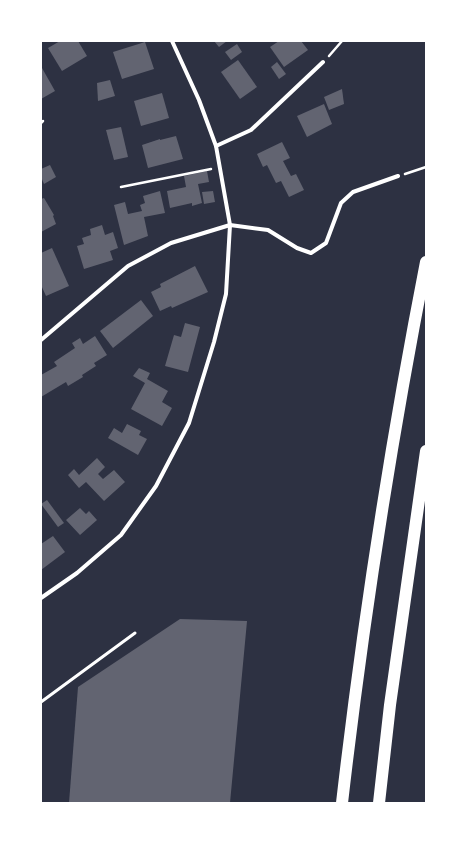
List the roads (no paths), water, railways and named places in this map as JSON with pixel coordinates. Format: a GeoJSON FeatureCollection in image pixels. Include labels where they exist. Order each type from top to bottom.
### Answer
{"type":"FeatureCollection","features":[{"type":"Feature","properties":{"kind":"highway"},"geometry":{"type":"LineString","coordinates":[[342,803],[354,701],[382,508],[402,382],[426,262]]}},
{"type":"Feature","properties":{"kind":"highway"},"geometry":{"type":"LineString","coordinates":[[379,803],[390,705],[426,451]]}},
{"type":"Feature","properties":{"kind":"street"},"geometry":{"type":"LineString","coordinates":[[41,598],[77,573],[121,535],[156,486],[189,423],[214,342],[226,294],[230,225],[216,146],[199,100],[172,41]]}},
{"type":"Feature","properties":{"kind":"street"},"geometry":{"type":"LineString","coordinates":[[216,146],[251,130],[323,62]]}},
{"type":"Feature","properties":{"kind":"street"},"geometry":{"type":"LineString","coordinates":[[42,338],[128,266],[172,243],[230,225],[268,230],[297,248],[311,253],[326,243],[341,203],[353,192],[398,176]]}},
{"type":"Feature","properties":{"kind":"lane"},"geometry":{"type":"LineString","coordinates":[[41,702],[135,633]]}}]}
